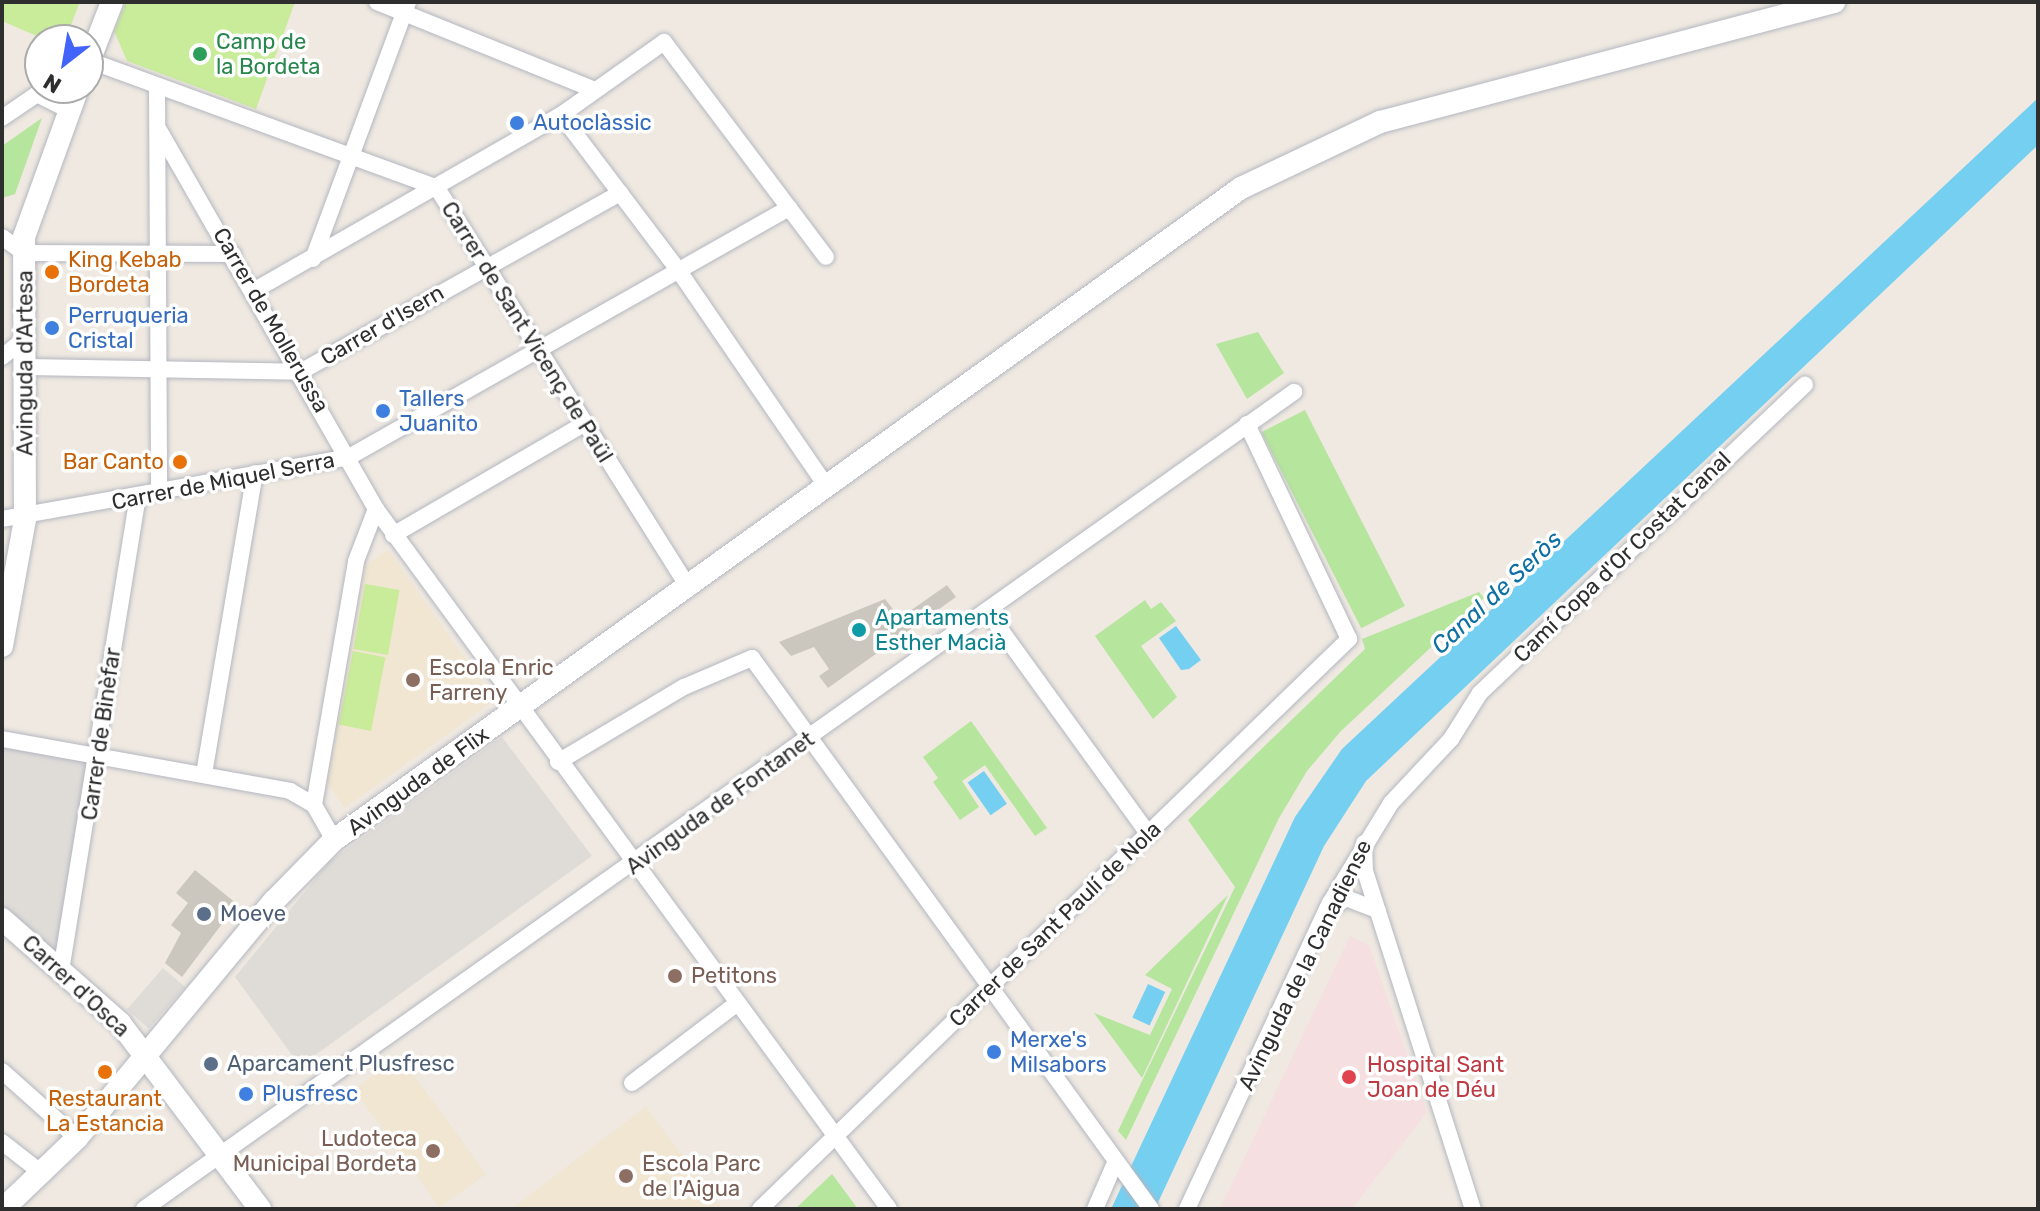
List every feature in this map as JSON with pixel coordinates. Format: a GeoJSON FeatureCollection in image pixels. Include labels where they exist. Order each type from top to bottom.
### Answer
{"type":"FeatureCollection","features":[{"type":"Feature","properties":{"kind":"street"},"geometry":{"type":"LineString","coordinates":[[103,24],[112,2]]}},
{"type":"Feature","properties":{"kind":"street"},"geometry":{"type":"LineString","coordinates":[[377,2],[406,7],[595,90]]}},
{"type":"Feature","properties":{"kind":"street","name":"Avinguda de Flix"},"geometry":{"type":"LineString","coordinates":[[3,1209],[43,1174],[77,1138],[274,901],[334,840],[941,400],[1241,188],[1340,137],[1429,107],[1694,44],[1834,2]]}},
{"type":"Feature","properties":{"kind":"street"},"geometry":{"type":"LineString","coordinates":[[313,259],[406,7]]}},
{"type":"Feature","properties":{"kind":"street"},"geometry":{"type":"LineString","coordinates":[[255,290],[561,115],[664,42],[826,257]]}},
{"type":"Feature","properties":{"kind":"street","name":"Carrer de Sant Vicenç de Paül"},"geometry":{"type":"LineString","coordinates":[[104,67],[437,188],[537,352],[687,585]]}},
{"type":"Feature","properties":{"kind":"street"},"geometry":{"type":"LineString","coordinates":[[157,86],[159,492]]}},
{"type":"Feature","properties":{"kind":"street"},"geometry":{"type":"LineString","coordinates":[[2,118],[24,103]]}},
{"type":"Feature","properties":{"kind":"street"},"geometry":{"type":"LineString","coordinates":[[60,104],[69,110]]}},
{"type":"Feature","properties":{"kind":"street","name":"Avinguda d'Artesa"},"geometry":{"type":"LineString","coordinates":[[2,644],[27,367],[24,253],[34,198],[71,104]]}},
{"type":"Feature","properties":{"kind":"street"},"geometry":{"type":"LineString","coordinates":[[561,115],[679,271],[825,484]]}},
{"type":"Feature","properties":{"kind":"street","name":"Carrer de Mollerussa"},"geometry":{"type":"LineString","coordinates":[[159,130],[255,290],[393,535],[517,709],[889,1209]]}},
{"type":"Feature","properties":{"kind":"street","name":"Carrer d'Isern"},"geometry":{"type":"LineString","coordinates":[[27,367],[160,367],[300,372],[484,265],[620,193]]}},
{"type":"Feature","properties":{"kind":"street","name":"Carrer de Miquel Serra"},"geometry":{"type":"LineString","coordinates":[[13,519],[349,457],[789,208]]}},
{"type":"Feature","properties":{"kind":"street"},"geometry":{"type":"LineString","coordinates":[[2,237],[24,253],[159,251],[233,254]]}},
{"type":"Feature","properties":{"kind":"street"},"geometry":{"type":"LineString","coordinates":[[2,357],[27,337]]}},
{"type":"Feature","properties":{"kind":"street","name":"Camí Copa d'Or Costat Canal"},"geometry":{"type":"LineString","coordinates":[[1451,739],[1480,693],[1805,385]]}},
{"type":"Feature","properties":{"kind":"street","name":"Avinguda de Fontanet"},"geometry":{"type":"LineString","coordinates":[[144,1209],[633,866],[1294,392]]}},
{"type":"Feature","properties":{"kind":"street"},"geometry":{"type":"LineString","coordinates":[[393,535],[584,424]]}},
{"type":"Feature","properties":{"kind":"street","name":"Carrer de Sant Paulí de Nola"},"geometry":{"type":"LineString","coordinates":[[760,1209],[1349,639],[1247,424]]}},
{"type":"Feature","properties":{"kind":"street"},"geometry":{"type":"LineString","coordinates":[[204,774],[255,473]]}},
{"type":"Feature","properties":{"kind":"street","name":"Carrer de Binèfar"},"geometry":{"type":"LineString","coordinates":[[61,971],[138,497]]}},
{"type":"Feature","properties":{"kind":"street"},"geometry":{"type":"LineString","coordinates":[[314,805],[356,561],[376,509]]}},
{"type":"Feature","properties":{"kind":"street"},"geometry":{"type":"LineString","coordinates":[[987,611],[1149,835]]}},
{"type":"Feature","properties":{"kind":"street"},"geometry":{"type":"LineString","coordinates":[[558,762],[684,687],[752,658],[1151,1209]]}},
{"type":"Feature","properties":{"kind":"street"},"geometry":{"type":"LineString","coordinates":[[2,739],[96,753],[290,791],[314,805],[334,840]]}},
{"type":"Feature","properties":{"kind":"street","name":"Avinguda de la Canadiense"},"geometry":{"type":"LineString","coordinates":[[1187,1209],[1325,914],[1363,841],[1451,739]]}},
{"type":"Feature","properties":{"kind":"street"},"geometry":{"type":"LineString","coordinates":[[1363,841],[1378,910],[1473,1209]]}},
{"type":"Feature","properties":{"kind":"street"},"geometry":{"type":"LineString","coordinates":[[1325,914],[1346,898],[1378,910]]}},
{"type":"Feature","properties":{"kind":"street","name":"Carrer d'Osca"},"geometry":{"type":"LineString","coordinates":[[2,919],[61,971],[147,1056],[260,1209]]}},
{"type":"Feature","properties":{"kind":"street"},"geometry":{"type":"LineString","coordinates":[[632,1083],[736,1004]]}},
{"type":"Feature","properties":{"kind":"street"},"geometry":{"type":"LineString","coordinates":[[2,1071],[77,1138]]}},
{"type":"Feature","properties":{"kind":"street"},"geometry":{"type":"LineString","coordinates":[[2,1142],[43,1174]]}},
{"type":"Feature","properties":{"kind":"street"},"geometry":{"type":"LineString","coordinates":[[1095,1209],[1115,1163]]}},
{"type":"Feature","properties":{"kind":"shaded area","name":"Escola Enric Farreny"},"geometry":{"type":"Polygon","coordinates":[[[388,550],[495,700],[345,808],[327,784],[365,566],[388,550]]]}},
{"type":"Feature","properties":{"kind":"shaded area"},"geometry":{"type":"Polygon","coordinates":[[[502,737],[592,856],[300,1066],[235,977],[329,862],[502,737]]]}},
{"type":"Feature","properties":{"kind":"shaded area"},"geometry":{"type":"Polygon","coordinates":[[[2,746],[93,761],[59,955],[2,905],[2,746]]]}},
{"type":"Feature","properties":{"kind":"shaded area","name":"Hospital Sant Joan de Déu"},"geometry":{"type":"Polygon","coordinates":[[[1350,936],[1369,945],[1427,1112],[1352,1209],[1220,1209],[1350,936]]]}},
{"type":"Feature","properties":{"kind":"shaded area"},"geometry":{"type":"Polygon","coordinates":[[[163,968],[185,987],[149,1029],[127,1010],[163,968]]]}},
{"type":"Feature","properties":{"kind":"shaded area","name":"Ludoteca Municipal Bordeta"},"geometry":{"type":"Polygon","coordinates":[[[400,1056],[486,1174],[440,1208],[354,1090],[400,1056]]]}},
{"type":"Feature","properties":{"kind":"shaded area","name":"Escola Parc de l'Aigua"},"geometry":{"type":"Polygon","coordinates":[[[646,1107],[723,1209],[511,1209],[598,1143],[646,1107]]]}},
{"type":"Feature","properties":{"kind":"green space"},"geometry":{"type":"Polygon","coordinates":[[[2,2],[80,2],[71,24],[24,24],[24,30],[2,21],[2,2]]]}},
{"type":"Feature","properties":{"kind":"green space","name":"Camp de la Bordeta"},"geometry":{"type":"Polygon","coordinates":[[[126,2],[295,2],[256,109],[127,61],[114,31],[126,2]]]}},
{"type":"Feature","properties":{"kind":"green space"},"geometry":{"type":"Polygon","coordinates":[[[42,118],[15,194],[2,198],[2,146],[42,118]]]}},
{"type":"Feature","properties":{"kind":"green space"},"geometry":{"type":"Polygon","coordinates":[[[1258,332],[1284,373],[1247,399],[1216,344],[1258,332]]]}},
{"type":"Feature","properties":{"kind":"green space"},"geometry":{"type":"Polygon","coordinates":[[[1305,410],[1405,606],[1361,628],[1261,432],[1305,410]]]}},
{"type":"Feature","properties":{"kind":"green space"},"geometry":{"type":"Polygon","coordinates":[[[365,584],[399,590],[388,655],[354,649],[365,584]]]}},
{"type":"Feature","properties":{"kind":"green space"},"geometry":{"type":"Polygon","coordinates":[[[1479,592],[1484,598],[1341,731],[1307,771],[1279,818],[1126,1140],[1118,1131],[1235,887],[1188,820],[1365,649],[1362,639],[1479,592]]]}},
{"type":"Feature","properties":{"kind":"green space"},"geometry":{"type":"Polygon","coordinates":[[[1145,600],[1151,609],[1161,602],[1176,621],[1141,646],[1177,697],[1153,719],[1095,636],[1145,600]]]}},
{"type":"Feature","properties":{"kind":"green space"},"geometry":{"type":"Polygon","coordinates":[[[353,651],[385,657],[371,731],[339,725],[353,651]]]}},
{"type":"Feature","properties":{"kind":"green space"},"geometry":{"type":"Polygon","coordinates":[[[971,721],[1047,828],[1035,836],[985,765],[962,781],[979,807],[960,820],[933,782],[938,778],[923,757],[971,721]]]}},
{"type":"Feature","properties":{"kind":"green space"},"geometry":{"type":"Polygon","coordinates":[[[1228,895],[1142,1078],[1094,1013],[1150,1035],[1172,989],[1145,975],[1228,895]]]}},
{"type":"Feature","properties":{"kind":"green space"},"geometry":{"type":"Polygon","coordinates":[[[832,1174],[858,1209],[795,1209],[832,1174]]]}},
{"type":"Feature","properties":{"kind":"water"},"geometry":{"type":"Polygon","coordinates":[[[2038,98],[2038,145],[1366,781],[1324,846],[1155,1209],[1111,1209],[1295,817],[1342,749],[2038,98]]]}},
{"type":"Feature","properties":{"kind":"water"},"geometry":{"type":"Polygon","coordinates":[[[1176,626],[1201,660],[1189,669],[1181,670],[1159,638],[1176,626]]]}},
{"type":"Feature","properties":{"kind":"water"},"geometry":{"type":"Polygon","coordinates":[[[984,771],[1007,804],[991,815],[968,782],[984,771]]]}},
{"type":"Feature","properties":{"kind":"water"},"geometry":{"type":"Polygon","coordinates":[[[1148,984],[1165,992],[1150,1026],[1132,1018],[1148,984]]]}},
{"type":"Feature","properties":{"kind":"building","name":"Apartaments Esther Macià"},"geometry":{"type":"Polygon","coordinates":[[[947,585],[956,597],[828,688],[819,676],[829,669],[814,647],[791,656],[779,642],[885,599],[900,618],[947,585]]]}},
{"type":"Feature","properties":{"kind":"building","name":"Moeve"},"geometry":{"type":"Polygon","coordinates":[[[195,870],[237,904],[182,977],[165,963],[181,933],[171,925],[188,903],[176,893],[195,870]]]}},
{"type":"Feature","properties":{"kind":"place","name":"Camp de la Bordeta"},"geometry":{"type":"Point","coordinates":[200,54]}},
{"type":"Feature","properties":{"kind":"place","name":"Autoclàssic"},"geometry":{"type":"Point","coordinates":[517,123]}},
{"type":"Feature","properties":{"kind":"place","name":"King Kebab Bordeta"},"geometry":{"type":"Point","coordinates":[52,272]}},
{"type":"Feature","properties":{"kind":"place","name":"Perruqueria Cristal"},"geometry":{"type":"Point","coordinates":[52,328]}},
{"type":"Feature","properties":{"kind":"place","name":"Tallers Juanito"},"geometry":{"type":"Point","coordinates":[383,411]}},
{"type":"Feature","properties":{"kind":"place","name":"Bar Canto"},"geometry":{"type":"Point","coordinates":[180,462]}},
{"type":"Feature","properties":{"kind":"place","name":"Apartaments Esther Macià"},"geometry":{"type":"Point","coordinates":[859,630]}},
{"type":"Feature","properties":{"kind":"place","name":"Escola Enric Farreny"},"geometry":{"type":"Point","coordinates":[413,680]}},
{"type":"Feature","properties":{"kind":"place","name":"Moeve"},"geometry":{"type":"Point","coordinates":[204,914]}},
{"type":"Feature","properties":{"kind":"place","name":"Petitons"},"geometry":{"type":"Point","coordinates":[675,976]}},
{"type":"Feature","properties":{"kind":"place","name":"Merxe's Milsabors"},"geometry":{"type":"Point","coordinates":[994,1052]}},
{"type":"Feature","properties":{"kind":"place","name":"Aparcament Plusfresc"},"geometry":{"type":"Point","coordinates":[211,1064]}},
{"type":"Feature","properties":{"kind":"place","name":"Restaurant La Estancia"},"geometry":{"type":"Point","coordinates":[105,1072]}},
{"type":"Feature","properties":{"kind":"place","name":"Hospital Sant Joan de Déu"},"geometry":{"type":"Point","coordinates":[1349,1077]}},
{"type":"Feature","properties":{"kind":"place","name":"Plusfresc"},"geometry":{"type":"Point","coordinates":[246,1094]}},
{"type":"Feature","properties":{"kind":"place","name":"Ludoteca Municipal Bordeta"},"geometry":{"type":"Point","coordinates":[433,1151]}},
{"type":"Feature","properties":{"kind":"place","name":"Escola Parc de l'Aigua"},"geometry":{"type":"Point","coordinates":[626,1176]}},
{"type":"Feature","properties":{"kind":"water label","name":"Canal de Seròs"},"geometry":{"type":"Point","coordinates":[1497,593]}}]}
